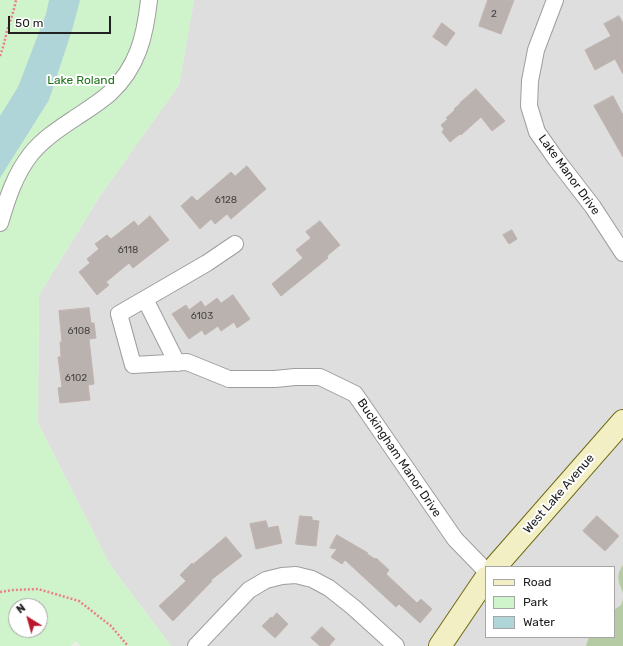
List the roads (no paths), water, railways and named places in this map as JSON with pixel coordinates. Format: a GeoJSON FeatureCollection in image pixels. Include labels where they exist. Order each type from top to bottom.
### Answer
{"type":"FeatureCollection","features":[{"type":"Feature","properties":{"kind":"street"},"geometry":{"type":"LineString","coordinates":[[0,223],[16,177],[23,164],[32,153],[58,130],[108,94],[118,85],[126,74],[134,62],[140,48],[150,0]]}},
{"type":"Feature","properties":{"kind":"street","name":"Lake Manor Drive"},"geometry":{"type":"LineString","coordinates":[[555,0],[536,50],[530,80],[529,106],[537,132],[593,207],[623,253]]}},
{"type":"Feature","properties":{"kind":"street","name":"Buckingham Manor Drive"},"geometry":{"type":"LineString","coordinates":[[235,244],[207,263],[119,314],[133,365],[187,362],[229,379],[320,377],[355,394],[454,539],[485,570]]}},
{"type":"Feature","properties":{"kind":"street"},"geometry":{"type":"LineString","coordinates":[[145,299],[177,363]]}},
{"type":"Feature","properties":{"kind":"street","name":"West Lake Avenue"},"geometry":{"type":"LineString","coordinates":[[496,566],[623,421]]}},
{"type":"Feature","properties":{"kind":"street"},"geometry":{"type":"LineString","coordinates":[[196,646],[249,590],[266,580],[282,576],[296,575],[312,579],[329,588],[353,607],[396,646]]}},
{"type":"Feature","properties":{"kind":"street"},"geometry":{"type":"LineString","coordinates":[[440,646],[485,579]]}},
{"type":"Feature","properties":{"kind":"water"},"geometry":{"type":"Polygon","coordinates":[[[49,0],[80,0],[73,27],[49,100],[0,178],[0,116],[18,87],[46,14],[49,0]]]}},
{"type":"Feature","properties":{"kind":"park label","name":"Lake Roland"},"geometry":{"type":"Point","coordinates":[81,81]}}]}
